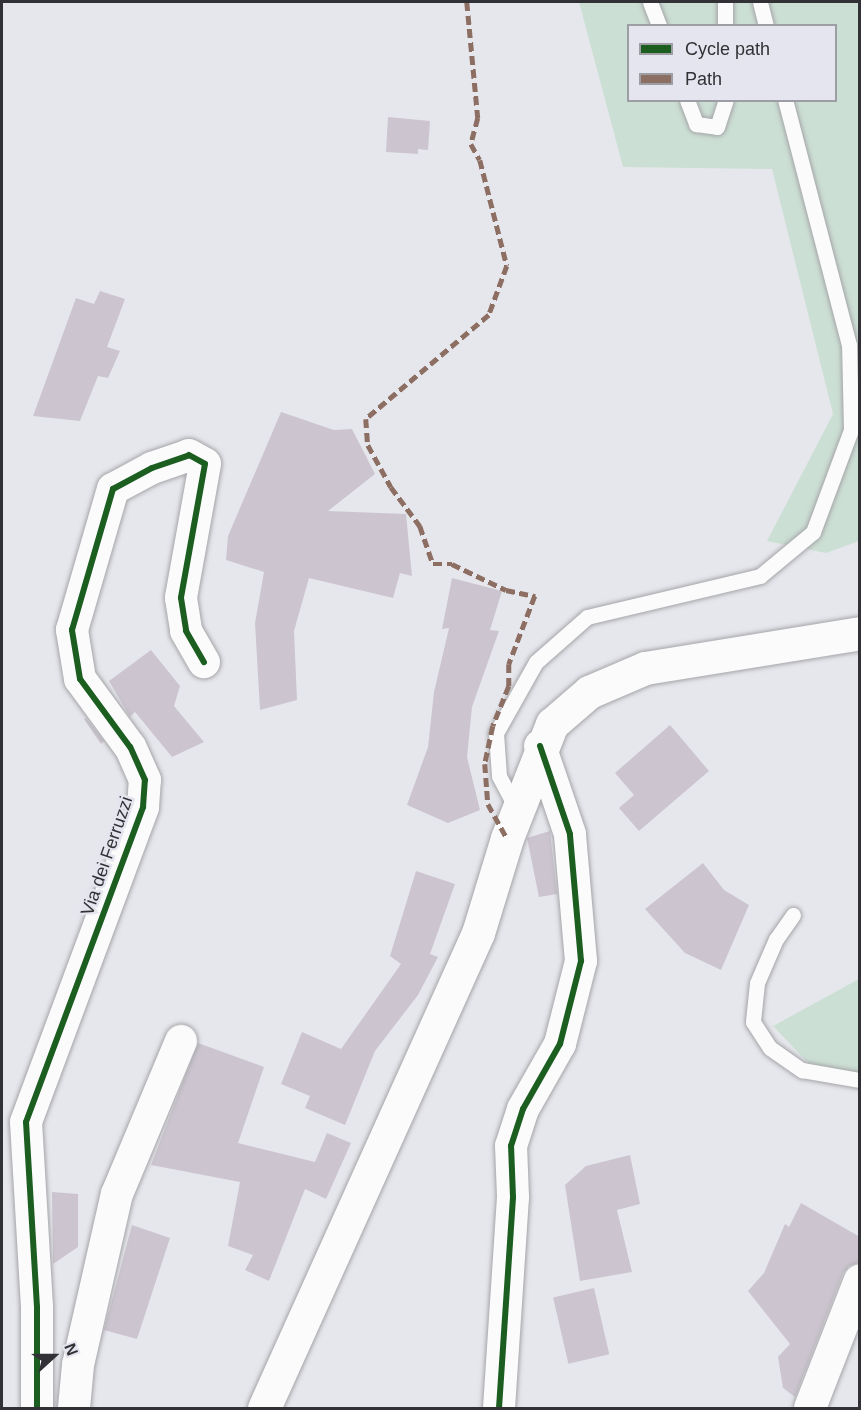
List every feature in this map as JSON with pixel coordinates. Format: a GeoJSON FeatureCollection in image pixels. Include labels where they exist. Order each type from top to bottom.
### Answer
{"type":"FeatureCollection","features":[{"type":"Feature","properties":{"kind":"main road"},"geometry":{"type":"LineString","coordinates":[[264,1408],[478,933],[540,746],[552,724],[568,706],[615,678],[645,668],[860,633]]}},
{"type":"Feature","properties":{"kind":"street","name":"Via dei Ferruzzi"},"geometry":{"type":"LineString","coordinates":[[37,1408],[37,1307],[26,1122],[143,807],[145,780],[130,747],[80,679],[72,630],[113,489],[152,468],[189,455],[205,464],[181,598],[186,631],[204,663]]}},
{"type":"Feature","properties":{"kind":"street"},"geometry":{"type":"LineString","coordinates":[[499,1408],[513,1197],[511,1146],[523,1109],[560,1044],[581,961],[570,834],[540,746]]}},
{"type":"Feature","properties":{"kind":"street"},"geometry":{"type":"LineString","coordinates":[[74,1408],[78,1365],[117,1194],[181,1041]]}},
{"type":"Feature","properties":{"kind":"street"},"geometry":{"type":"LineString","coordinates":[[810,1408],[860,1280]]}},
{"type":"Feature","properties":{"kind":"lane"},"geometry":{"type":"LineString","coordinates":[[650,2],[658,24]]}},
{"type":"Feature","properties":{"kind":"lane"},"geometry":{"type":"LineString","coordinates":[[725,2],[725,24]]}},
{"type":"Feature","properties":{"kind":"lane"},"geometry":{"type":"LineString","coordinates":[[760,2],[766,24]]}},
{"type":"Feature","properties":{"kind":"lane"},"geometry":{"type":"LineString","coordinates":[[688,102],[696,124],[717,127],[725,102]]}},
{"type":"Feature","properties":{"kind":"lane"},"geometry":{"type":"LineString","coordinates":[[517,811],[499,776],[496,733],[536,662],[587,617],[760,576],[813,532],[851,430],[849,345],[786,102]]}},
{"type":"Feature","properties":{"kind":"lane"},"geometry":{"type":"LineString","coordinates":[[793,915],[776,939],[757,983],[753,1022],[770,1048],[802,1070],[860,1080]]}},
{"type":"Feature","properties":{"kind":"green space"},"geometry":{"type":"Polygon","coordinates":[[[579,2],[859,2],[859,541],[826,553],[767,541],[833,414],[772,169],[623,167],[579,2]]]}},
{"type":"Feature","properties":{"kind":"green space"},"geometry":{"type":"Polygon","coordinates":[[[859,979],[859,1074],[812,1067],[773,1026],[859,979]]]}},
{"type":"Feature","properties":{"kind":"building"},"geometry":{"type":"Polygon","coordinates":[[[388,117],[430,121],[428,150],[418,149],[418,154],[386,152],[388,117]]]}},
{"type":"Feature","properties":{"kind":"building"},"geometry":{"type":"Polygon","coordinates":[[[100,291],[125,299],[107,347],[120,351],[108,378],[98,376],[80,421],[33,416],[76,298],[94,304],[100,291]]]}},
{"type":"Feature","properties":{"kind":"building"},"geometry":{"type":"Polygon","coordinates":[[[281,412],[334,430],[352,429],[375,474],[328,511],[406,514],[412,576],[400,573],[393,598],[309,578],[294,631],[297,700],[260,710],[255,623],[264,572],[226,560],[228,536],[281,412]]]}},
{"type":"Feature","properties":{"kind":"building"},"geometry":{"type":"Polygon","coordinates":[[[452,578],[502,591],[490,630],[499,631],[472,707],[467,757],[480,810],[448,823],[407,805],[428,747],[434,692],[449,628],[442,629],[452,578]]]}},
{"type":"Feature","properties":{"kind":"building"},"geometry":{"type":"Polygon","coordinates":[[[151,650],[180,686],[174,706],[204,742],[172,757],[135,712],[130,717],[109,681],[151,650]]]}},
{"type":"Feature","properties":{"kind":"building"},"geometry":{"type":"Polygon","coordinates":[[[86,718],[104,741],[101,744],[84,719],[86,718]]]}},
{"type":"Feature","properties":{"kind":"building"},"geometry":{"type":"Polygon","coordinates":[[[670,725],[709,771],[639,831],[619,808],[634,795],[615,773],[670,725]]]}},
{"type":"Feature","properties":{"kind":"building"},"geometry":{"type":"Polygon","coordinates":[[[550,831],[557,894],[539,897],[527,838],[550,831]]]}},
{"type":"Feature","properties":{"kind":"building"},"geometry":{"type":"Polygon","coordinates":[[[703,863],[724,890],[749,905],[721,970],[685,953],[645,909],[703,863]]]}},
{"type":"Feature","properties":{"kind":"building"},"geometry":{"type":"Polygon","coordinates":[[[416,871],[455,884],[430,954],[438,957],[418,995],[375,1051],[345,1125],[305,1108],[310,1096],[281,1084],[302,1032],[341,1049],[401,964],[390,956],[416,871]]]}},
{"type":"Feature","properties":{"kind":"building"},"geometry":{"type":"Polygon","coordinates":[[[198,1043],[264,1067],[238,1143],[315,1162],[327,1133],[351,1143],[326,1199],[305,1189],[269,1281],[245,1270],[253,1255],[228,1246],[240,1182],[151,1165],[198,1043]]]}},
{"type":"Feature","properties":{"kind":"building"},"geometry":{"type":"Polygon","coordinates":[[[630,1155],[640,1204],[617,1210],[632,1272],[580,1281],[565,1185],[586,1166],[630,1155]]]}},
{"type":"Feature","properties":{"kind":"building"},"geometry":{"type":"Polygon","coordinates":[[[52,1192],[78,1194],[78,1247],[53,1264],[52,1192]]]}},
{"type":"Feature","properties":{"kind":"building"},"geometry":{"type":"Polygon","coordinates":[[[801,1203],[860,1237],[860,1262],[849,1266],[843,1273],[795,1397],[783,1388],[778,1357],[790,1344],[748,1291],[764,1273],[785,1224],[789,1227],[801,1203]]]}},
{"type":"Feature","properties":{"kind":"building"},"geometry":{"type":"Polygon","coordinates":[[[132,1225],[170,1238],[137,1339],[104,1330],[132,1225]]]}},
{"type":"Feature","properties":{"kind":"building"},"geometry":{"type":"Polygon","coordinates":[[[594,1288],[609,1354],[568,1364],[553,1297],[594,1288]]]}},
{"type":"Feature","properties":{"kind":"marked path"},"geometry":{"type":"LineString","coordinates":[[467,2],[478,118],[471,144],[480,160],[507,266],[489,315],[366,419],[368,445],[391,487],[420,526],[433,564],[452,564],[506,590],[535,596],[509,664],[509,686],[493,726],[485,764],[488,804],[507,838]]}},
{"type":"Feature","properties":{"kind":"cycle path"},"geometry":{"type":"LineString","coordinates":[[37,1408],[37,1307],[26,1122],[143,807],[145,780],[130,747],[80,679],[72,630],[113,489],[152,468],[189,455],[205,464],[181,598],[186,631],[204,662]]}},
{"type":"Feature","properties":{"kind":"cycle path"},"geometry":{"type":"LineString","coordinates":[[499,1408],[513,1197],[511,1146],[523,1109],[560,1044],[581,961],[570,834],[540,746]]}}]}
